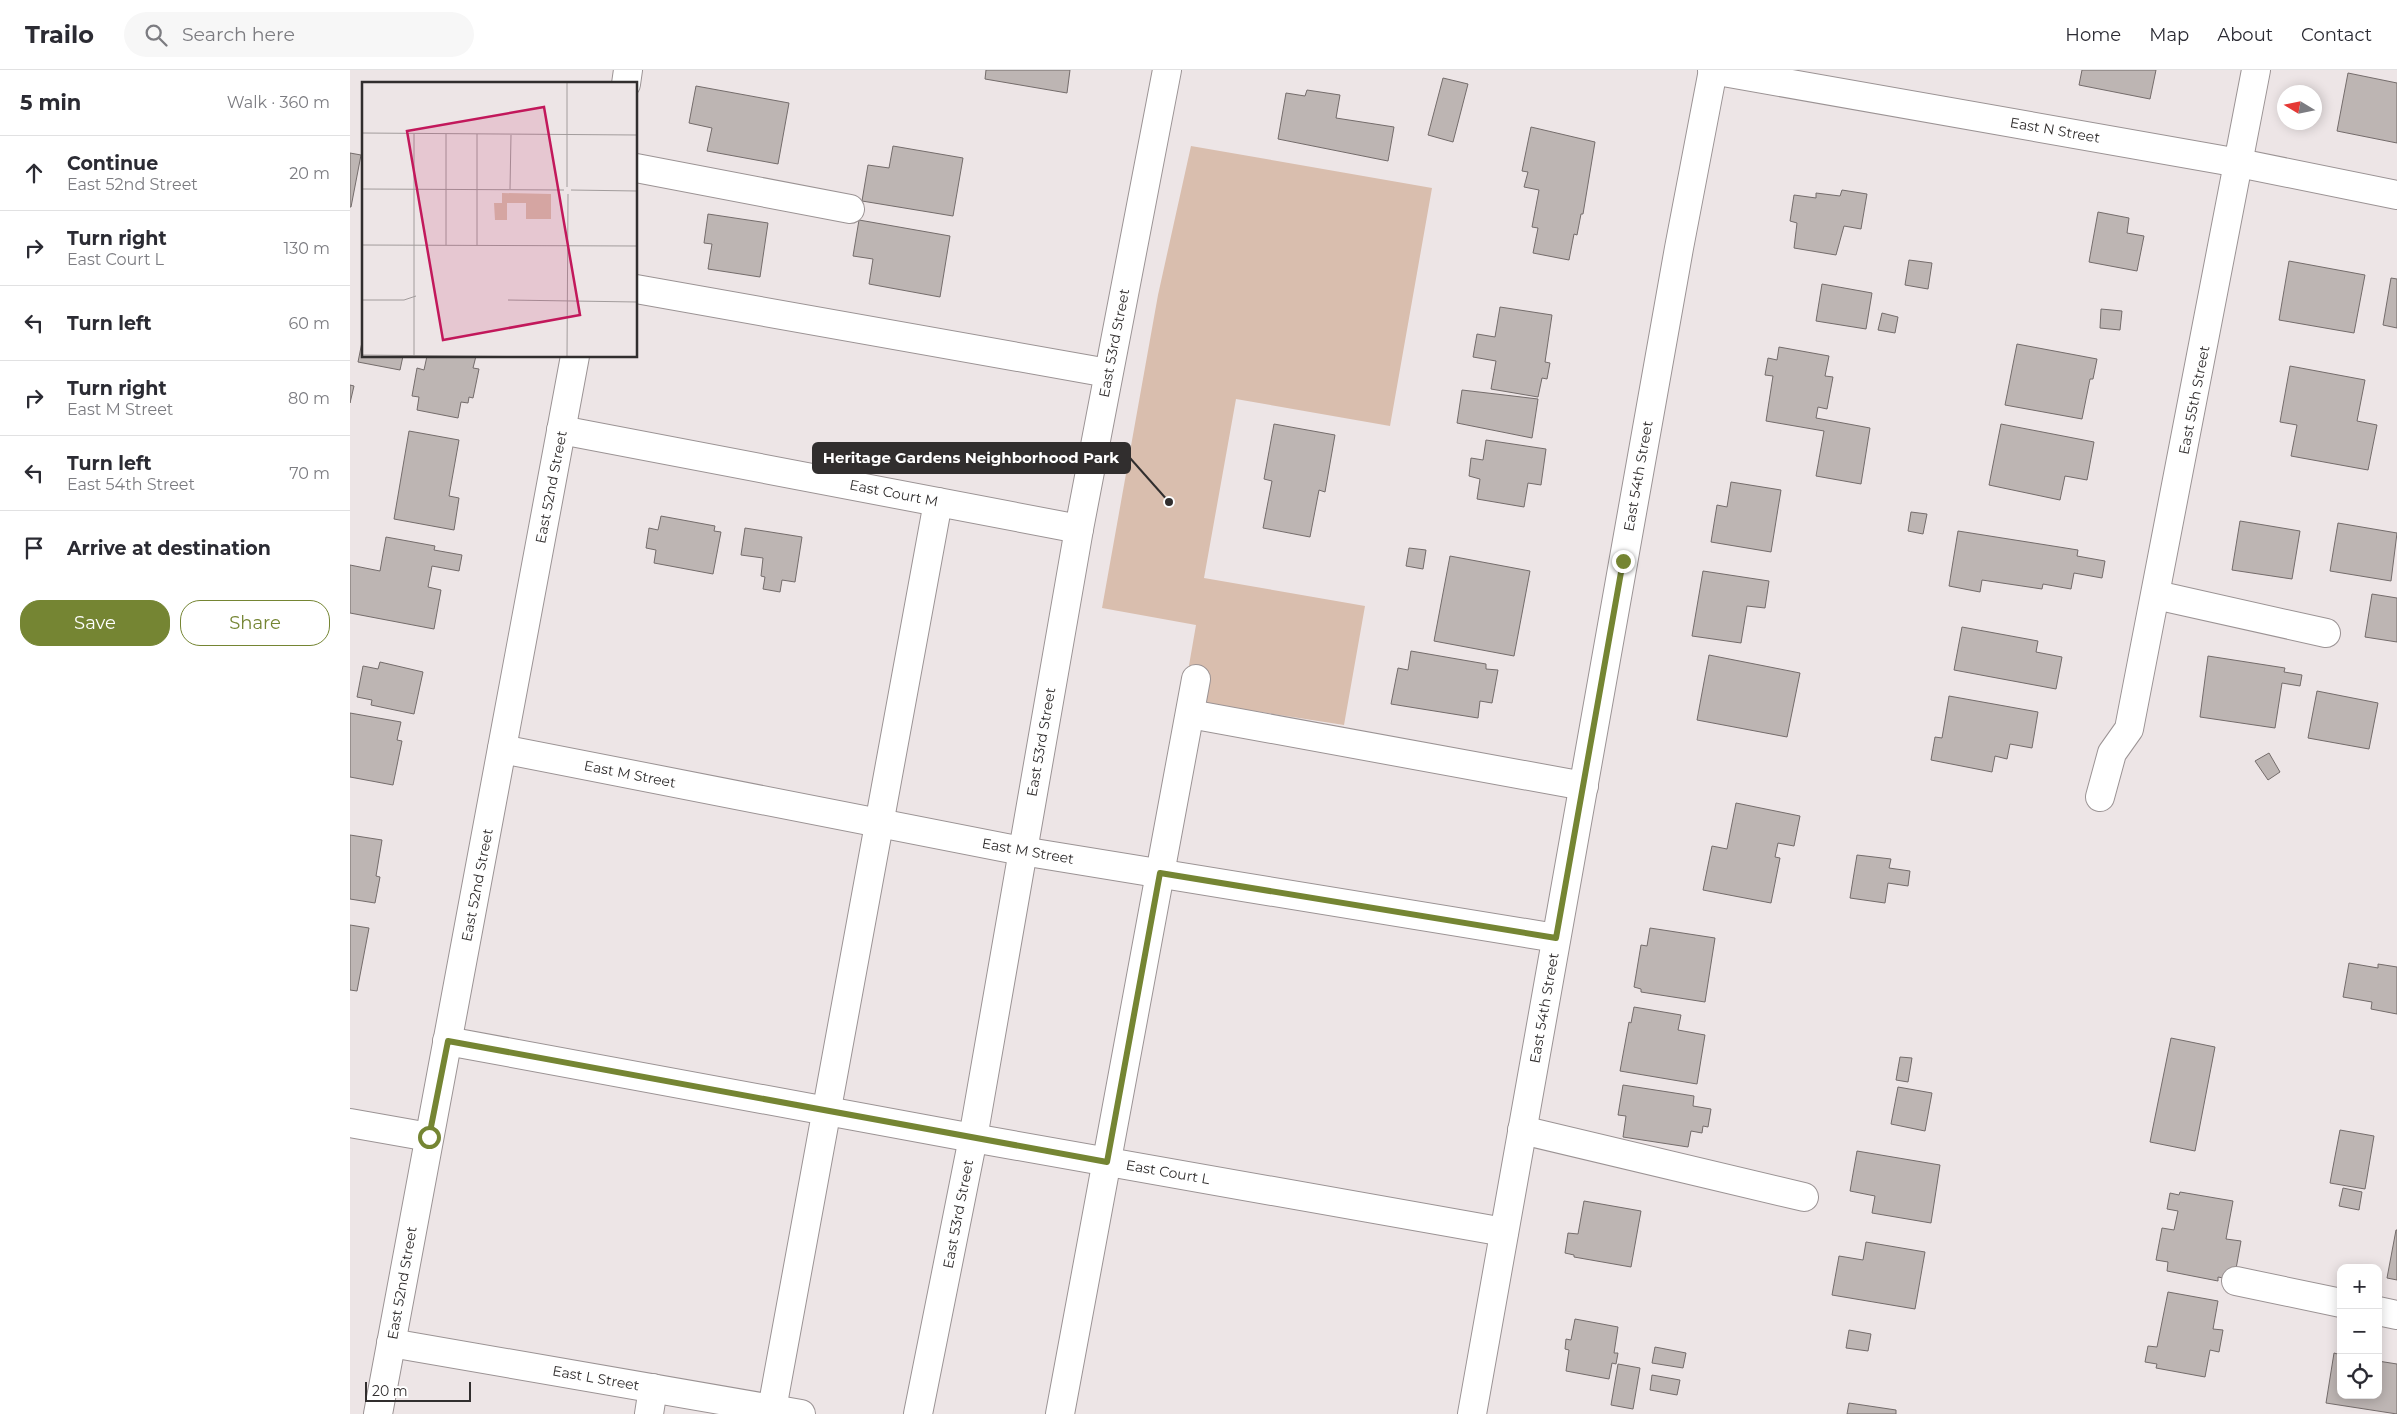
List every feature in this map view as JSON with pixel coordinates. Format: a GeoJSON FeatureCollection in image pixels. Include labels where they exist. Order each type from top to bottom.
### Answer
{"type":"FeatureCollection","features":[{"type":"Feature","properties":{"kind":"street","name":"East 53rd Street"},"geometry":{"type":"LineString","coordinates":[[918,1414],[973,1138],[1079,529],[1167,70]]}},
{"type":"Feature","properties":{"kind":"street","name":"East N Street"},"geometry":{"type":"LineString","coordinates":[[1713,70],[2239,162],[2397,195]]}},
{"type":"Feature","properties":{"kind":"street","name":"East 54th Street"},"geometry":{"type":"LineString","coordinates":[[1472,1414],[1679,248],[1713,70]]}},
{"type":"Feature","properties":{"kind":"street","name":"East 55th Street"},"geometry":{"type":"LineString","coordinates":[[2100,798],[2112,753],[2129,729],[2256,70]]}},
{"type":"Feature","properties":{"kind":"street"},"geometry":{"type":"LineString","coordinates":[[638,168],[850,208]]}},
{"type":"Feature","properties":{"kind":"street"},"geometry":{"type":"LineString","coordinates":[[638,289],[1108,373]]}},
{"type":"Feature","properties":{"kind":"street","name":"East 52nd Street"},"geometry":{"type":"LineString","coordinates":[[378,1414],[575,358]]}},
{"type":"Feature","properties":{"kind":"street","name":"East Court M"},"geometry":{"type":"LineString","coordinates":[[561,430],[1079,529]]}},
{"type":"Feature","properties":{"kind":"street"},"geometry":{"type":"LineString","coordinates":[[772,1409],[938,502]]}},
{"type":"Feature","properties":{"kind":"street"},"geometry":{"type":"LineString","coordinates":[[2156,595],[2326,634]]}},
{"type":"Feature","properties":{"kind":"street"},"geometry":{"type":"LineString","coordinates":[[1060,1414],[1196,679]]}},
{"type":"Feature","properties":{"kind":"street"},"geometry":{"type":"LineString","coordinates":[[1190,714],[1584,786]]}},
{"type":"Feature","properties":{"kind":"street","name":"East M Street"},"geometry":{"type":"LineString","coordinates":[[502,749],[1022,850],[1556,938]]}},
{"type":"Feature","properties":{"kind":"street","name":"East Court L"},"geometry":{"type":"LineString","coordinates":[[448,1041],[973,1138],[1504,1232]]}},
{"type":"Feature","properties":{"kind":"street"},"geometry":{"type":"LineString","coordinates":[[350,1122],[429,1137]]}},
{"type":"Feature","properties":{"kind":"street"},"geometry":{"type":"LineString","coordinates":[[1522,1130],[1804,1197]]}},
{"type":"Feature","properties":{"kind":"street"},"geometry":{"type":"LineString","coordinates":[[2236,1281],[2337,1302]]}},
{"type":"Feature","properties":{"kind":"street"},"geometry":{"type":"LineString","coordinates":[[2382,1312],[2397,1315]]}},
{"type":"Feature","properties":{"kind":"street","name":"East L Street"},"geometry":{"type":"LineString","coordinates":[[391,1343],[651,1401],[772,1409],[801,1414]]}},
{"type":"Feature","properties":{"kind":"shaded area"},"geometry":{"type":"Polygon","coordinates":[[[1191,146],[1432,188],[1390,426],[1236,399],[1204,578],[1365,606],[1344,725],[1183,700],[1196,625],[1102,608],[1158,295],[1191,146]]]}},
{"type":"Feature","properties":{"kind":"building"},"geometry":{"type":"Polygon","coordinates":[[[986,70],[1070,70],[1067,93],[985,79],[986,70]]]}},
{"type":"Feature","properties":{"kind":"building"},"geometry":{"type":"Polygon","coordinates":[[[2082,70],[2156,70],[2150,99],[2079,85],[2082,70]]]}},
{"type":"Feature","properties":{"kind":"building"},"geometry":{"type":"Polygon","coordinates":[[[2348,73],[2397,83],[2397,143],[2337,131],[2348,73]]]}},
{"type":"Feature","properties":{"kind":"building"},"geometry":{"type":"Polygon","coordinates":[[[1443,78],[1468,84],[1453,142],[1428,135],[1443,78]]]}},
{"type":"Feature","properties":{"kind":"building"},"geometry":{"type":"Polygon","coordinates":[[[696,86],[789,103],[778,164],[707,151],[712,128],[689,123],[696,86]]]}},
{"type":"Feature","properties":{"kind":"building"},"geometry":{"type":"Polygon","coordinates":[[[1307,90],[1340,95],[1336,118],[1394,127],[1388,161],[1278,139],[1286,93],[1305,96],[1307,90]]]}},
{"type":"Feature","properties":{"kind":"building"},"geometry":{"type":"Polygon","coordinates":[[[1531,127],[1595,142],[1583,214],[1581,214],[1577,235],[1574,234],[1569,260],[1533,253],[1538,228],[1532,227],[1539,190],[1524,187],[1528,172],[1522,171],[1531,127]]]}},
{"type":"Feature","properties":{"kind":"building"},"geometry":{"type":"Polygon","coordinates":[[[893,146],[963,158],[953,216],[862,201],[868,165],[889,168],[893,146]]]}},
{"type":"Feature","properties":{"kind":"building"},"geometry":{"type":"Polygon","coordinates":[[[350,153],[361,155],[351,207],[350,207],[350,153]]]}},
{"type":"Feature","properties":{"kind":"building"},"geometry":{"type":"Polygon","coordinates":[[[1842,190],[1867,194],[1861,229],[1844,226],[1836,255],[1794,248],[1797,223],[1790,221],[1794,195],[1816,198],[1816,193],[1840,196],[1842,190]]]}},
{"type":"Feature","properties":{"kind":"building"},"geometry":{"type":"Polygon","coordinates":[[[2098,212],[2129,218],[2127,233],[2144,236],[2137,271],[2089,262],[2098,212]]]}},
{"type":"Feature","properties":{"kind":"building"},"geometry":{"type":"Polygon","coordinates":[[[708,214],[768,223],[760,277],[708,269],[712,244],[704,243],[708,214]]]}},
{"type":"Feature","properties":{"kind":"building"},"geometry":{"type":"Polygon","coordinates":[[[859,220],[950,236],[940,297],[869,284],[873,259],[853,256],[859,220]]]}},
{"type":"Feature","properties":{"kind":"building"},"geometry":{"type":"Polygon","coordinates":[[[1909,260],[1932,263],[1928,289],[1905,285],[1909,260]]]}},
{"type":"Feature","properties":{"kind":"building"},"geometry":{"type":"Polygon","coordinates":[[[2289,261],[2365,275],[2354,333],[2279,320],[2289,261]]]}},
{"type":"Feature","properties":{"kind":"building"},"geometry":{"type":"Polygon","coordinates":[[[2391,278],[2397,279],[2397,328],[2383,325],[2391,278]]]}},
{"type":"Feature","properties":{"kind":"building"},"geometry":{"type":"Polygon","coordinates":[[[1822,284],[1872,293],[1866,329],[1816,321],[1822,284]]]}},
{"type":"Feature","properties":{"kind":"building"},"geometry":{"type":"Polygon","coordinates":[[[1500,307],[1552,315],[1545,362],[1550,363],[1547,379],[1542,378],[1538,397],[1491,389],[1496,361],[1473,357],[1477,334],[1495,337],[1500,307]]]}},
{"type":"Feature","properties":{"kind":"building"},"geometry":{"type":"Polygon","coordinates":[[[2101,309],[2122,311],[2120,330],[2100,328],[2101,309]]]}},
{"type":"Feature","properties":{"kind":"building"},"geometry":{"type":"Polygon","coordinates":[[[1882,313],[1898,317],[1895,333],[1878,330],[1882,313]]]}},
{"type":"Feature","properties":{"kind":"building"},"geometry":{"type":"Polygon","coordinates":[[[362,342],[362,358],[403,358],[400,370],[358,362],[362,342]]]}},
{"type":"Feature","properties":{"kind":"building"},"geometry":{"type":"Polygon","coordinates":[[[2017,344],[2097,359],[2093,379],[2090,379],[2082,419],[2005,405],[2017,344]]]}},
{"type":"Feature","properties":{"kind":"building"},"geometry":{"type":"Polygon","coordinates":[[[1779,347],[1829,356],[1825,376],[1833,377],[1827,409],[1818,407],[1816,418],[1870,428],[1861,484],[1816,476],[1824,431],[1766,421],[1773,376],[1765,375],[1768,358],[1777,360],[1779,347]]]}},
{"type":"Feature","properties":{"kind":"building"},"geometry":{"type":"Polygon","coordinates":[[[427,358],[476,358],[473,368],[479,369],[473,398],[469,397],[468,403],[461,402],[458,418],[417,410],[419,397],[412,396],[417,368],[424,370],[427,358]]]}},
{"type":"Feature","properties":{"kind":"building"},"geometry":{"type":"Polygon","coordinates":[[[2290,366],[2365,380],[2357,421],[2377,425],[2368,470],[2291,456],[2297,425],[2280,422],[2290,366]]]}},
{"type":"Feature","properties":{"kind":"building"},"geometry":{"type":"Polygon","coordinates":[[[350,385],[354,386],[350,403],[350,385]]]}},
{"type":"Feature","properties":{"kind":"building"},"geometry":{"type":"Polygon","coordinates":[[[1462,390],[1538,399],[1532,438],[1457,423],[1462,390]]]}},
{"type":"Feature","properties":{"kind":"building"},"geometry":{"type":"Polygon","coordinates":[[[1274,424],[1335,435],[1325,492],[1319,490],[1310,537],[1263,528],[1272,481],[1264,479],[1274,424]]]}},
{"type":"Feature","properties":{"kind":"building"},"geometry":{"type":"Polygon","coordinates":[[[2001,424],[2094,442],[2087,480],[2065,476],[2060,500],[1989,485],[2001,424]]]}},
{"type":"Feature","properties":{"kind":"building"},"geometry":{"type":"Polygon","coordinates":[[[409,431],[459,440],[449,496],[459,498],[454,530],[394,519],[409,431]]]}},
{"type":"Feature","properties":{"kind":"building"},"geometry":{"type":"Polygon","coordinates":[[[1486,440],[1546,449],[1541,485],[1528,483],[1524,507],[1477,499],[1480,479],[1469,476],[1471,458],[1483,460],[1486,440]]]}},
{"type":"Feature","properties":{"kind":"building"},"geometry":{"type":"Polygon","coordinates":[[[1731,482],[1781,490],[1771,552],[1711,542],[1717,505],[1727,507],[1731,482]]]}},
{"type":"Feature","properties":{"kind":"building"},"geometry":{"type":"Polygon","coordinates":[[[1911,512],[1927,514],[1923,534],[1908,531],[1911,512]]]}},
{"type":"Feature","properties":{"kind":"building"},"geometry":{"type":"Polygon","coordinates":[[[661,516],[715,526],[714,531],[721,532],[713,574],[654,563],[656,550],[646,548],[649,528],[658,530],[661,516]]]}},
{"type":"Feature","properties":{"kind":"building"},"geometry":{"type":"Polygon","coordinates":[[[2240,521],[2300,531],[2292,579],[2232,570],[2240,521]]]}},
{"type":"Feature","properties":{"kind":"building"},"geometry":{"type":"Polygon","coordinates":[[[2338,523],[2397,533],[2391,581],[2330,571],[2338,523]]]}},
{"type":"Feature","properties":{"kind":"building"},"geometry":{"type":"Polygon","coordinates":[[[745,528],[802,537],[795,582],[782,580],[780,592],[763,589],[765,577],[761,576],[763,558],[741,555],[745,528]]]}},
{"type":"Feature","properties":{"kind":"building"},"geometry":{"type":"Polygon","coordinates":[[[1958,531],[2078,550],[2077,556],[2105,561],[2102,578],[2074,573],[2071,589],[2043,584],[2042,589],[1982,580],[1980,592],[1949,586],[1958,531]]]}},
{"type":"Feature","properties":{"kind":"building"},"geometry":{"type":"Polygon","coordinates":[[[386,537],[435,546],[434,550],[462,555],[459,571],[432,566],[428,587],[441,590],[434,629],[350,613],[350,565],[380,571],[386,537]]]}},
{"type":"Feature","properties":{"kind":"building"},"geometry":{"type":"Polygon","coordinates":[[[1409,548],[1426,550],[1423,569],[1406,566],[1409,548]]]}},
{"type":"Feature","properties":{"kind":"building"},"geometry":{"type":"Polygon","coordinates":[[[1450,556],[1530,571],[1514,656],[1434,641],[1450,556]]]}},
{"type":"Feature","properties":{"kind":"building"},"geometry":{"type":"Polygon","coordinates":[[[1703,571],[1769,581],[1765,608],[1747,606],[1741,643],[1692,636],[1703,571]]]}},
{"type":"Feature","properties":{"kind":"building"},"geometry":{"type":"Polygon","coordinates":[[[2372,594],[2397,598],[2397,642],[2365,637],[2372,594]]]}},
{"type":"Feature","properties":{"kind":"building"},"geometry":{"type":"Polygon","coordinates":[[[1962,627],[2038,641],[2036,652],[2062,657],[2056,689],[1954,670],[1962,627]]]}},
{"type":"Feature","properties":{"kind":"building"},"geometry":{"type":"Polygon","coordinates":[[[1411,651],[1486,664],[1486,669],[1498,670],[1492,703],[1480,701],[1478,718],[1391,704],[1398,668],[1408,670],[1411,651]]]}},
{"type":"Feature","properties":{"kind":"building"},"geometry":{"type":"Polygon","coordinates":[[[1709,655],[1800,673],[1787,737],[1697,720],[1709,655]]]}},
{"type":"Feature","properties":{"kind":"building"},"geometry":{"type":"Polygon","coordinates":[[[2208,656],[2285,668],[2284,672],[2302,675],[2300,686],[2282,683],[2275,728],[2200,717],[2208,656]]]}},
{"type":"Feature","properties":{"kind":"building"},"geometry":{"type":"Polygon","coordinates":[[[380,662],[423,672],[414,714],[371,705],[372,700],[357,697],[363,666],[378,669],[380,662]]]}},
{"type":"Feature","properties":{"kind":"building"},"geometry":{"type":"Polygon","coordinates":[[[2317,691],[2378,703],[2369,749],[2308,738],[2317,691]]]}},
{"type":"Feature","properties":{"kind":"building"},"geometry":{"type":"Polygon","coordinates":[[[1949,696],[2038,712],[2032,748],[2010,744],[2007,759],[1995,756],[1992,772],[1931,760],[1935,737],[1942,738],[1949,696]]]}},
{"type":"Feature","properties":{"kind":"building"},"geometry":{"type":"Polygon","coordinates":[[[350,713],[401,722],[397,740],[402,741],[393,785],[350,777],[350,713]]]}},
{"type":"Feature","properties":{"kind":"building"},"geometry":{"type":"Polygon","coordinates":[[[2269,753],[2280,772],[2268,780],[2255,761],[2269,753]]]}},
{"type":"Feature","properties":{"kind":"building"},"geometry":{"type":"Polygon","coordinates":[[[1736,803],[1800,816],[1794,846],[1778,843],[1775,857],[1780,858],[1771,903],[1703,890],[1712,846],[1727,849],[1736,803]]]}},
{"type":"Feature","properties":{"kind":"building"},"geometry":{"type":"Polygon","coordinates":[[[350,835],[382,840],[376,876],[380,877],[375,903],[350,899],[350,835]]]}},
{"type":"Feature","properties":{"kind":"building"},"geometry":{"type":"Polygon","coordinates":[[[1857,855],[1891,859],[1889,868],[1910,871],[1908,886],[1888,883],[1885,903],[1850,898],[1857,855]]]}},
{"type":"Feature","properties":{"kind":"building"},"geometry":{"type":"Polygon","coordinates":[[[350,925],[369,928],[357,991],[350,990],[350,925]]]}},
{"type":"Feature","properties":{"kind":"building"},"geometry":{"type":"Polygon","coordinates":[[[1650,928],[1715,938],[1705,1002],[1641,992],[1641,989],[1634,987],[1641,945],[1647,946],[1650,928]]]}},
{"type":"Feature","properties":{"kind":"building"},"geometry":{"type":"Polygon","coordinates":[[[2349,963],[2378,968],[2378,964],[2397,967],[2397,1014],[2371,1009],[2372,1002],[2343,997],[2349,963]]]}},
{"type":"Feature","properties":{"kind":"building"},"geometry":{"type":"Polygon","coordinates":[[[1634,1007],[1681,1015],[1678,1030],[1705,1035],[1697,1084],[1620,1071],[1629,1022],[1631,1023],[1634,1007]]]}},
{"type":"Feature","properties":{"kind":"building"},"geometry":{"type":"Polygon","coordinates":[[[2171,1038],[2215,1047],[2195,1151],[2150,1142],[2171,1038]]]}},
{"type":"Feature","properties":{"kind":"building"},"geometry":{"type":"Polygon","coordinates":[[[1900,1057],[1912,1058],[1908,1082],[1896,1080],[1900,1057]]]}},
{"type":"Feature","properties":{"kind":"building"},"geometry":{"type":"Polygon","coordinates":[[[1623,1085],[1694,1096],[1693,1106],[1711,1109],[1708,1127],[1703,1126],[1702,1133],[1691,1131],[1688,1147],[1623,1137],[1626,1116],[1618,1115],[1623,1085]]]}},
{"type":"Feature","properties":{"kind":"building"},"geometry":{"type":"Polygon","coordinates":[[[1898,1087],[1932,1093],[1925,1131],[1891,1124],[1898,1087]]]}},
{"type":"Feature","properties":{"kind":"building"},"geometry":{"type":"Polygon","coordinates":[[[2340,1130],[2374,1136],[2365,1189],[2330,1183],[2340,1130]]]}},
{"type":"Feature","properties":{"kind":"building"},"geometry":{"type":"Polygon","coordinates":[[[1857,1151],[1940,1165],[1931,1223],[1872,1213],[1875,1196],[1850,1191],[1857,1151]]]}},
{"type":"Feature","properties":{"kind":"building"},"geometry":{"type":"Polygon","coordinates":[[[2343,1188],[2362,1192],[2359,1210],[2339,1206],[2343,1188]]]}},
{"type":"Feature","properties":{"kind":"building"},"geometry":{"type":"Polygon","coordinates":[[[2180,1192],[2233,1201],[2226,1239],[2241,1241],[2234,1280],[2218,1277],[2218,1281],[2167,1271],[2168,1262],[2156,1260],[2162,1228],[2174,1230],[2178,1211],[2167,1209],[2170,1193],[2179,1195],[2180,1192]]]}},
{"type":"Feature","properties":{"kind":"building"},"geometry":{"type":"Polygon","coordinates":[[[1584,1201],[1641,1211],[1631,1267],[1574,1257],[1574,1255],[1565,1253],[1568,1233],[1578,1234],[1584,1201]]]}},
{"type":"Feature","properties":{"kind":"building"},"geometry":{"type":"Polygon","coordinates":[[[2397,1230],[2397,1280],[2387,1278],[2397,1230]]]}},
{"type":"Feature","properties":{"kind":"building"},"geometry":{"type":"Polygon","coordinates":[[[1866,1242],[1925,1252],[1915,1309],[1832,1295],[1839,1256],[1863,1260],[1866,1242]]]}},
{"type":"Feature","properties":{"kind":"building"},"geometry":{"type":"Polygon","coordinates":[[[2168,1292],[2218,1301],[2213,1329],[2223,1330],[2219,1352],[2210,1350],[2205,1377],[2156,1368],[2157,1364],[2145,1362],[2148,1346],[2157,1347],[2168,1292]]]}},
{"type":"Feature","properties":{"kind":"building"},"geometry":{"type":"Polygon","coordinates":[[[1575,1319],[1618,1327],[1614,1353],[1618,1353],[1616,1364],[1612,1363],[1609,1379],[1566,1371],[1569,1350],[1565,1349],[1566,1339],[1571,1340],[1575,1319]]]}},
{"type":"Feature","properties":{"kind":"building"},"geometry":{"type":"Polygon","coordinates":[[[1849,1330],[1871,1334],[1868,1351],[1846,1348],[1849,1330]]]}},
{"type":"Feature","properties":{"kind":"building"},"geometry":{"type":"Polygon","coordinates":[[[1655,1347],[1686,1353],[1683,1368],[1652,1363],[1655,1347]]]}},
{"type":"Feature","properties":{"kind":"building"},"geometry":{"type":"Polygon","coordinates":[[[2334,1353],[2337,1354],[2337,1399],[2382,1399],[2382,1362],[2397,1364],[2397,1414],[2326,1403],[2334,1353]]]}},
{"type":"Feature","properties":{"kind":"building"},"geometry":{"type":"Polygon","coordinates":[[[1618,1364],[1640,1368],[1633,1409],[1611,1405],[1618,1364]]]}},
{"type":"Feature","properties":{"kind":"building"},"geometry":{"type":"Polygon","coordinates":[[[1652,1375],[1680,1380],[1677,1395],[1650,1390],[1652,1375]]]}},
{"type":"Feature","properties":{"kind":"building"},"geometry":{"type":"Polygon","coordinates":[[[1849,1403],[1896,1410],[1896,1414],[1847,1414],[1849,1403]]]}},
{"type":"Feature","properties":{"kind":"place","name":"Heritage Gardens Neighborhood Park"},"geometry":{"type":"Point","coordinates":[1169,502]}},
{"type":"Feature","properties":{"kind":"route"},"geometry":{"type":"LineString","coordinates":[[429,1137],[448,1041],[1107,1162],[1160,873],[1556,938],[1623,561]]}}]}
